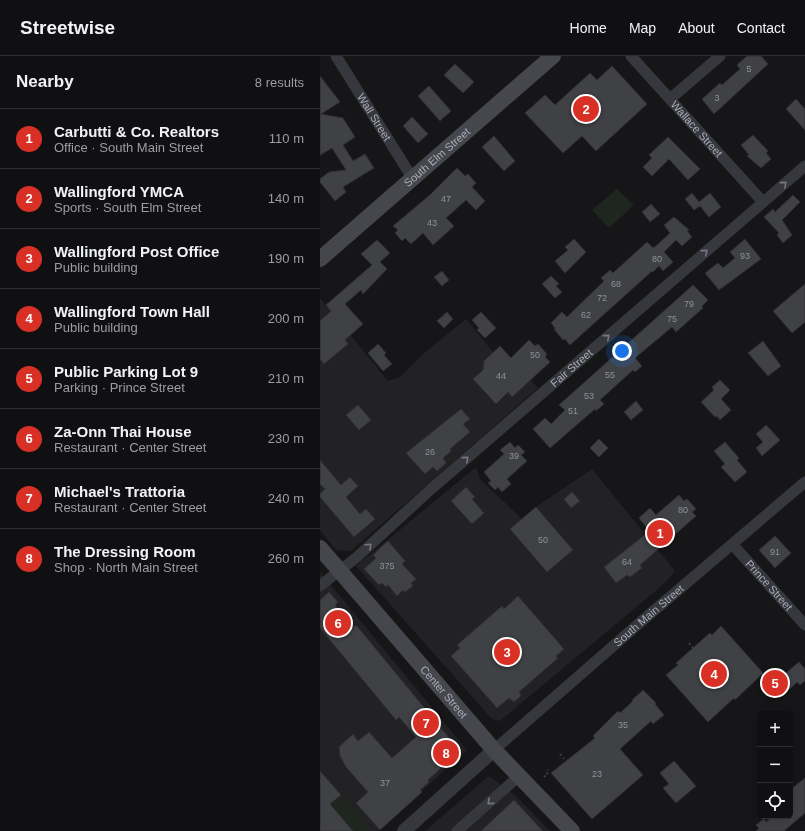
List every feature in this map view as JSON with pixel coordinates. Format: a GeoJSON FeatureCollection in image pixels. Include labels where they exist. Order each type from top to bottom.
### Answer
{"type":"FeatureCollection","features":[{"type":"Feature","properties":{"kind":"main road","name":"South Elm Street"},"geometry":{"type":"LineString","coordinates":[[320,259],[413,178],[546,58]]}},
{"type":"Feature","properties":{"kind":"main road","name":"Center Street"},"geometry":{"type":"LineString","coordinates":[[320,548],[494,750],[572,831]]}},
{"type":"Feature","properties":{"kind":"street","name":"Wall Street"},"geometry":{"type":"LineString","coordinates":[[336,56],[413,178]]}},
{"type":"Feature","properties":{"kind":"street","name":"Wallace Street"},"geometry":{"type":"LineString","coordinates":[[631,56],[763,202]]}},
{"type":"Feature","properties":{"kind":"street"},"geometry":{"type":"LineString","coordinates":[[670,99],[720,56]]}},
{"type":"Feature","properties":{"kind":"street","name":"Fair Street"},"geometry":{"type":"LineString","coordinates":[[320,586],[357,557],[430,490],[805,166]]}},
{"type":"Feature","properties":{"kind":"street","name":"South Main Street"},"geometry":{"type":"LineString","coordinates":[[494,750],[805,482]]}},
{"type":"Feature","properties":{"kind":"street","name":"Prince Street"},"geometry":{"type":"LineString","coordinates":[[733,545],[805,626]]}},
{"type":"Feature","properties":{"kind":"street"},"geometry":{"type":"LineString","coordinates":[[404,831],[494,750]]}},
{"type":"Feature","properties":{"kind":"street"},"geometry":{"type":"LineString","coordinates":[[457,831],[519,776]]}},
{"type":"Feature","properties":{"kind":"path"},"geometry":{"type":"LineString","coordinates":[[689,643],[693,648]]}},
{"type":"Feature","properties":{"kind":"path"},"geometry":{"type":"LineString","coordinates":[[560,754],[564,759]]}},
{"type":"Feature","properties":{"kind":"path"},"geometry":{"type":"LineString","coordinates":[[544,777],[548,774],[546,772],[548,770]]}},
{"type":"Feature","properties":{"kind":"shaded area"},"geometry":{"type":"Polygon","coordinates":[[[617,189],[634,205],[609,228],[592,210],[617,189]]]}},
{"type":"Feature","properties":{"kind":"shaded area"},"geometry":{"type":"Polygon","coordinates":[[[320,298],[388,381],[400,377],[423,354],[466,319],[493,352],[500,346],[538,388],[351,551],[336,550],[320,530],[320,298]]]}},
{"type":"Feature","properties":{"kind":"shaded area"},"geometry":{"type":"Polygon","coordinates":[[[476,467],[480,479],[522,519],[536,507],[592,469],[675,571],[665,583],[500,721],[492,719],[356,566],[476,467]]]}},
{"type":"Feature","properties":{"kind":"shaded area"},"geometry":{"type":"Polygon","coordinates":[[[320,572],[467,750],[378,831],[320,831],[320,572]]]}},
{"type":"Feature","properties":{"kind":"shaded area"},"geometry":{"type":"Polygon","coordinates":[[[489,776],[515,795],[550,831],[425,831],[489,776]]]}},
{"type":"Feature","properties":{"kind":"shaded area"},"geometry":{"type":"Polygon","coordinates":[[[341,795],[371,831],[353,831],[330,804],[341,795]]]}},
{"type":"Feature","properties":{"kind":"building"},"geometry":{"type":"Polygon","coordinates":[[[747,56],[761,56],[768,64],[714,114],[702,99],[720,83],[722,85],[740,69],[737,65],[747,56]]]}},
{"type":"Feature","properties":{"kind":"building"},"geometry":{"type":"Polygon","coordinates":[[[455,64],[474,82],[463,93],[444,75],[455,64]]]}},
{"type":"Feature","properties":{"kind":"building"},"geometry":{"type":"Polygon","coordinates":[[[612,66],[647,104],[596,151],[582,136],[563,153],[525,113],[545,95],[555,105],[590,73],[597,80],[612,66]]]}},
{"type":"Feature","properties":{"kind":"building"},"geometry":{"type":"Polygon","coordinates":[[[320,76],[340,102],[321,114],[343,118],[355,137],[343,145],[353,161],[365,154],[374,168],[343,187],[346,192],[335,201],[320,182],[320,179],[329,172],[346,170],[332,148],[320,155],[320,76]]]}},
{"type":"Feature","properties":{"kind":"building"},"geometry":{"type":"Polygon","coordinates":[[[429,86],[451,111],[440,121],[418,96],[429,86]]]}},
{"type":"Feature","properties":{"kind":"building"},"geometry":{"type":"Polygon","coordinates":[[[796,99],[805,109],[805,130],[786,109],[796,99]]]}},
{"type":"Feature","properties":{"kind":"building"},"geometry":{"type":"Polygon","coordinates":[[[412,117],[428,134],[418,143],[403,126],[412,117]]]}},
{"type":"Feature","properties":{"kind":"building"},"geometry":{"type":"Polygon","coordinates":[[[753,135],[768,151],[766,153],[771,159],[761,168],[747,156],[749,155],[741,145],[753,135]]]}},
{"type":"Feature","properties":{"kind":"building"},"geometry":{"type":"Polygon","coordinates":[[[494,136],[515,161],[504,171],[482,147],[494,136]]]}},
{"type":"Feature","properties":{"kind":"building"},"geometry":{"type":"Polygon","coordinates":[[[668,137],[700,169],[688,180],[669,159],[652,176],[643,167],[652,158],[649,155],[668,137]]]}},
{"type":"Feature","properties":{"kind":"building"},"geometry":{"type":"Polygon","coordinates":[[[457,168],[465,176],[468,174],[476,183],[472,187],[485,201],[476,210],[466,200],[446,218],[454,226],[433,245],[423,233],[411,244],[405,238],[402,241],[395,233],[398,230],[393,226],[431,194],[457,168]]]}},
{"type":"Feature","properties":{"kind":"building"},"geometry":{"type":"Polygon","coordinates":[[[692,193],[699,202],[710,193],[721,207],[709,217],[700,206],[694,210],[685,199],[692,193]]]}},
{"type":"Feature","properties":{"kind":"building"},"geometry":{"type":"Polygon","coordinates":[[[793,195],[800,202],[782,220],[792,235],[783,243],[777,235],[779,233],[764,217],[773,209],[775,212],[793,195]]]}},
{"type":"Feature","properties":{"kind":"building"},"geometry":{"type":"Polygon","coordinates":[[[651,204],[660,214],[650,222],[642,212],[651,204]]]}},
{"type":"Feature","properties":{"kind":"building"},"geometry":{"type":"Polygon","coordinates":[[[674,217],[689,230],[687,231],[692,237],[682,246],[676,240],[664,252],[673,262],[663,271],[659,266],[653,272],[652,271],[570,345],[565,339],[563,340],[551,323],[562,312],[567,317],[604,281],[601,278],[610,270],[613,273],[647,242],[653,248],[657,245],[670,233],[664,225],[674,217]]]}},
{"type":"Feature","properties":{"kind":"building"},"geometry":{"type":"Polygon","coordinates":[[[574,239],[586,252],[565,273],[555,261],[568,250],[565,247],[574,239]]]}},
{"type":"Feature","properties":{"kind":"building"},"geometry":{"type":"Polygon","coordinates":[[[745,239],[761,259],[719,290],[705,273],[718,263],[723,268],[735,258],[730,252],[745,239]]]}},
{"type":"Feature","properties":{"kind":"building"},"geometry":{"type":"Polygon","coordinates":[[[377,240],[390,253],[380,262],[387,269],[363,294],[361,290],[345,304],[363,324],[345,340],[348,344],[324,364],[320,359],[320,321],[331,311],[326,305],[372,265],[361,254],[377,240]]]}},
{"type":"Feature","properties":{"kind":"building"},"geometry":{"type":"Polygon","coordinates":[[[442,271],[449,280],[442,286],[434,277],[442,271]]]}},
{"type":"Feature","properties":{"kind":"building"},"geometry":{"type":"Polygon","coordinates":[[[551,276],[559,284],[556,286],[562,292],[555,298],[542,284],[551,276]]]}},
{"type":"Feature","properties":{"kind":"building"},"geometry":{"type":"Polygon","coordinates":[[[805,284],[805,322],[792,333],[773,311],[805,284]]]}},
{"type":"Feature","properties":{"kind":"building"},"geometry":{"type":"Polygon","coordinates":[[[693,285],[708,300],[702,306],[703,308],[676,332],[672,327],[635,358],[642,366],[635,372],[633,370],[600,400],[604,404],[596,411],[595,409],[550,448],[533,429],[545,418],[551,424],[565,410],[559,405],[693,285]]]}},
{"type":"Feature","properties":{"kind":"building"},"geometry":{"type":"Polygon","coordinates":[[[447,312],[453,319],[444,328],[437,321],[447,312]]]}},
{"type":"Feature","properties":{"kind":"building"},"geometry":{"type":"Polygon","coordinates":[[[481,312],[496,328],[485,338],[477,330],[479,328],[472,320],[481,312]]]}},
{"type":"Feature","properties":{"kind":"building"},"geometry":{"type":"Polygon","coordinates":[[[529,340],[535,346],[538,344],[547,354],[545,357],[550,362],[512,397],[508,392],[496,404],[473,379],[483,370],[484,361],[500,346],[511,358],[529,340]]]}},
{"type":"Feature","properties":{"kind":"building"},"geometry":{"type":"Polygon","coordinates":[[[763,341],[781,366],[768,376],[748,353],[763,341]]]}},
{"type":"Feature","properties":{"kind":"building"},"geometry":{"type":"Polygon","coordinates":[[[378,344],[386,353],[384,355],[392,364],[383,371],[368,353],[378,344]]]}},
{"type":"Feature","properties":{"kind":"building"},"geometry":{"type":"Polygon","coordinates":[[[720,380],[730,390],[721,399],[731,410],[720,420],[717,416],[715,417],[701,402],[714,390],[712,387],[720,380]]]}},
{"type":"Feature","properties":{"kind":"building"},"geometry":{"type":"Polygon","coordinates":[[[636,401],[643,410],[631,420],[624,412],[636,401]]]}},
{"type":"Feature","properties":{"kind":"building"},"geometry":{"type":"Polygon","coordinates":[[[358,405],[371,420],[359,430],[346,415],[358,405]]]}},
{"type":"Feature","properties":{"kind":"building"},"geometry":{"type":"Polygon","coordinates":[[[461,409],[470,419],[463,424],[470,432],[450,449],[451,451],[443,458],[446,463],[437,471],[433,467],[425,474],[406,453],[461,409]]]}},
{"type":"Feature","properties":{"kind":"building"},"geometry":{"type":"Polygon","coordinates":[[[766,425],[780,440],[762,456],[756,448],[763,442],[756,434],[766,425]]]}},
{"type":"Feature","properties":{"kind":"building"},"geometry":{"type":"Polygon","coordinates":[[[599,439],[608,448],[599,457],[590,448],[599,439]]]}},
{"type":"Feature","properties":{"kind":"building"},"geometry":{"type":"Polygon","coordinates":[[[510,442],[515,448],[518,445],[525,452],[521,455],[527,461],[507,479],[511,484],[502,492],[498,487],[495,490],[488,483],[491,481],[484,472],[504,454],[500,450],[510,442]]]}},
{"type":"Feature","properties":{"kind":"building"},"geometry":{"type":"Polygon","coordinates":[[[725,442],[739,458],[737,460],[747,472],[735,482],[721,467],[725,464],[714,451],[725,442]]]}},
{"type":"Feature","properties":{"kind":"building"},"geometry":{"type":"Polygon","coordinates":[[[320,460],[341,485],[350,477],[358,486],[346,497],[360,514],[366,509],[375,519],[354,537],[320,497],[320,494],[325,489],[320,484],[320,460]]]}},
{"type":"Feature","properties":{"kind":"building"},"geometry":{"type":"Polygon","coordinates":[[[466,487],[475,497],[472,499],[484,513],[472,524],[451,501],[466,487]]]}},
{"type":"Feature","properties":{"kind":"building"},"geometry":{"type":"Polygon","coordinates":[[[572,492],[580,501],[571,508],[564,499],[572,492]]]}},
{"type":"Feature","properties":{"kind":"building"},"geometry":{"type":"Polygon","coordinates":[[[679,495],[684,501],[687,499],[696,509],[692,512],[696,516],[640,565],[642,568],[630,577],[627,575],[616,583],[604,567],[646,534],[644,531],[647,528],[639,518],[650,508],[656,515],[679,495]]]}},
{"type":"Feature","properties":{"kind":"building"},"geometry":{"type":"Polygon","coordinates":[[[536,507],[573,550],[547,572],[510,529],[536,507]]]}},
{"type":"Feature","properties":{"kind":"building"},"geometry":{"type":"Polygon","coordinates":[[[775,536],[791,553],[775,568],[759,550],[775,536]]]}},
{"type":"Feature","properties":{"kind":"building"},"geometry":{"type":"Polygon","coordinates":[[[388,541],[405,561],[402,564],[416,579],[411,583],[413,586],[405,592],[403,590],[397,596],[388,585],[386,587],[382,583],[379,585],[364,569],[376,558],[373,555],[388,541]]]}},
{"type":"Feature","properties":{"kind":"building"},"geometry":{"type":"Polygon","coordinates":[[[329,592],[338,602],[335,605],[354,627],[356,625],[460,751],[428,780],[429,782],[420,790],[422,792],[380,830],[356,803],[368,792],[346,767],[340,756],[339,747],[353,734],[358,741],[369,732],[392,758],[416,737],[399,717],[396,720],[320,628],[320,600],[329,592]]]}},
{"type":"Feature","properties":{"kind":"building"},"geometry":{"type":"Polygon","coordinates":[[[518,596],[564,649],[556,656],[558,658],[519,692],[521,696],[514,702],[509,698],[497,708],[451,656],[460,648],[457,645],[502,606],[504,609],[518,596]]]}},
{"type":"Feature","properties":{"kind":"building"},"geometry":{"type":"Polygon","coordinates":[[[721,626],[763,673],[735,700],[734,698],[708,722],[666,675],[678,665],[676,663],[710,633],[712,635],[721,626]]]}},
{"type":"Feature","properties":{"kind":"building"},"geometry":{"type":"Polygon","coordinates":[[[799,662],[805,669],[805,681],[800,685],[797,682],[790,689],[780,678],[799,662]]]}},
{"type":"Feature","properties":{"kind":"building"},"geometry":{"type":"Polygon","coordinates":[[[643,690],[656,703],[655,704],[664,715],[653,724],[651,721],[620,749],[643,775],[592,819],[551,773],[595,738],[593,736],[618,711],[620,713],[643,690]]]}},
{"type":"Feature","properties":{"kind":"building"},"geometry":{"type":"Polygon","coordinates":[[[674,761],[696,786],[676,803],[663,788],[669,784],[660,773],[674,761]]]}},
{"type":"Feature","properties":{"kind":"building"},"geometry":{"type":"Polygon","coordinates":[[[320,771],[341,795],[330,804],[353,831],[320,831],[320,771]]]}},
{"type":"Feature","properties":{"kind":"building"},"geometry":{"type":"Polygon","coordinates":[[[805,778],[805,813],[784,831],[756,831],[759,828],[756,825],[764,819],[766,822],[770,819],[793,819],[793,788],[805,778]]]}},
{"type":"Feature","properties":{"kind":"building"},"geometry":{"type":"Polygon","coordinates":[[[514,800],[543,831],[481,831],[514,800]]]}},
{"type":"Feature","properties":{"kind":"place","name":"Wallingford YMCA"},"geometry":{"type":"Point","coordinates":[586,109]}},
{"type":"Feature","properties":{"kind":"place","name":"Carbutti & Co. Realtors"},"geometry":{"type":"Point","coordinates":[660,533]}},
{"type":"Feature","properties":{"kind":"place","name":"Za-Onn Thai House"},"geometry":{"type":"Point","coordinates":[338,623]}},
{"type":"Feature","properties":{"kind":"place","name":"Wallingford Post Office"},"geometry":{"type":"Point","coordinates":[507,652]}},
{"type":"Feature","properties":{"kind":"place","name":"Wallingford Town Hall"},"geometry":{"type":"Point","coordinates":[714,674]}},
{"type":"Feature","properties":{"kind":"place","name":"Public Parking Lot 9"},"geometry":{"type":"Point","coordinates":[775,683]}},
{"type":"Feature","properties":{"kind":"place","name":"Michael's Trattoria"},"geometry":{"type":"Point","coordinates":[426,723]}},
{"type":"Feature","properties":{"kind":"place","name":"The Dressing Room"},"geometry":{"type":"Point","coordinates":[446,753]}}]}
